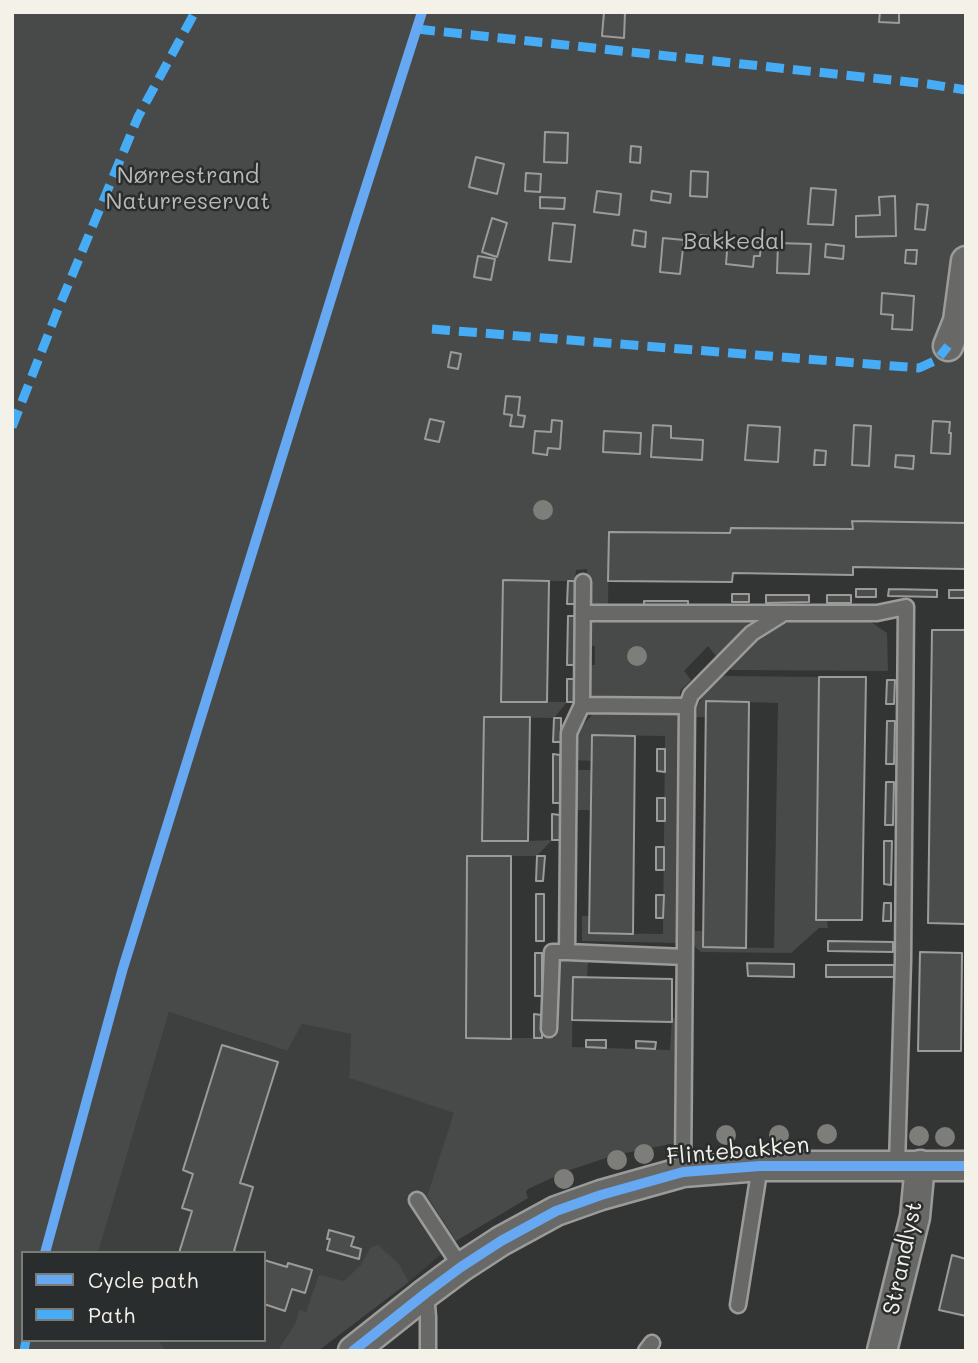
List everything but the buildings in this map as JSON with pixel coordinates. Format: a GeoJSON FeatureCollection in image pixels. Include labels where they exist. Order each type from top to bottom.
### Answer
{"type":"FeatureCollection","features":[{"type":"Feature","properties":{"kind":"street"},"geometry":{"type":"LineString","coordinates":[[948,346],[958,321],[966,261]]}},
{"type":"Feature","properties":{"kind":"street","name":"Strandlyst"},"geometry":{"type":"LineString","coordinates":[[882,1351],[915,1217],[908,1165]]}},
{"type":"Feature","properties":{"kind":"street","name":"Flintebakken"},"geometry":{"type":"LineString","coordinates":[[353,1351],[426,1293],[501,1241],[556,1211],[601,1195],[683,1172],[760,1166],[966,1166]]}},
{"type":"Feature","properties":{"kind":"lane"},"geometry":{"type":"LineString","coordinates":[[567,952],[569,733],[582,705],[583,582]]}},
{"type":"Feature","properties":{"kind":"lane"},"geometry":{"type":"LineString","coordinates":[[583,613],[877,613],[906,607],[899,1094],[908,1165]]}},
{"type":"Feature","properties":{"kind":"lane"},"geometry":{"type":"LineString","coordinates":[[582,705],[687,706],[691,695],[752,633],[782,614]]}},
{"type":"Feature","properties":{"kind":"lane","name":"Flintebakken"},"geometry":{"type":"LineString","coordinates":[[683,1172],[687,706]]}},
{"type":"Feature","properties":{"kind":"lane"},"geometry":{"type":"LineString","coordinates":[[549,1029],[552,952],[685,957]]}},
{"type":"Feature","properties":{"kind":"lane"},"geometry":{"type":"LineString","coordinates":[[738,1305],[760,1166]]}},
{"type":"Feature","properties":{"kind":"lane"},"geometry":{"type":"LineString","coordinates":[[417,1200],[461,1267]]}},
{"type":"Feature","properties":{"kind":"lane"},"geometry":{"type":"LineString","coordinates":[[426,1293],[428,1351]]}},
{"type":"Feature","properties":{"kind":"shaded area"},"geometry":{"type":"Polygon","coordinates":[[[169,1012],[286,1051],[302,1024],[351,1034],[349,1078],[455,1113],[427,1196],[456,1241],[409,1282],[399,1264],[370,1248],[362,1265],[344,1281],[306,1312],[299,1311],[295,1324],[277,1351],[166,1351],[159,1342],[266,1342],[266,1251],[99,1251],[169,1012]]]}},
{"type":"Feature","properties":{"kind":"green space"},"geometry":{"type":"Polygon","coordinates":[[[12,12],[966,12],[966,523],[853,521],[853,529],[731,528],[730,533],[609,532],[608,608],[588,608],[587,569],[576,570],[575,581],[503,581],[501,701],[567,702],[554,718],[484,717],[482,840],[552,840],[537,856],[467,856],[466,1038],[555,1038],[557,961],[588,961],[587,977],[573,977],[572,1047],[670,1050],[672,1018],[677,1019],[676,1143],[615,1155],[567,1171],[528,1189],[528,1198],[456,1241],[427,1196],[454,1113],[349,1078],[351,1034],[302,1024],[287,1051],[169,1012],[99,1251],[21,1251],[21,1342],[159,1342],[166,1351],[12,1351],[12,12]]]}},
{"type":"Feature","properties":{"kind":"green space"},"geometry":{"type":"Polygon","coordinates":[[[588,619],[752,620],[716,656],[708,646],[684,671],[691,680],[680,691],[680,700],[587,699],[587,665],[595,665],[595,646],[587,645],[588,619]]]}},
{"type":"Feature","properties":{"kind":"green space"},"geometry":{"type":"Polygon","coordinates":[[[794,619],[868,620],[887,633],[888,671],[729,668],[756,640],[794,619]]]}},
{"type":"Feature","properties":{"kind":"green space"},"geometry":{"type":"Polygon","coordinates":[[[721,675],[819,677],[816,919],[827,920],[828,928],[819,928],[791,953],[701,952],[694,946],[694,931],[704,931],[704,947],[774,948],[778,703],[707,701],[707,717],[696,717],[697,707],[706,690],[721,675]]]}},
{"type":"Feature","properties":{"kind":"green space"},"geometry":{"type":"Polygon","coordinates":[[[596,711],[680,713],[678,943],[582,941],[582,916],[589,916],[589,933],[663,934],[665,736],[592,735],[591,761],[574,760],[574,734],[596,711]]]}},
{"type":"Feature","properties":{"kind":"green space"},"geometry":{"type":"Polygon","coordinates":[[[574,770],[591,770],[591,810],[573,810],[574,770]]]}},
{"type":"Feature","properties":{"kind":"green space"},"geometry":{"type":"Polygon","coordinates":[[[378,1245],[399,1264],[409,1282],[318,1351],[277,1351],[295,1324],[299,1310],[306,1312],[319,1275],[344,1281],[361,1265],[370,1248],[378,1245]]]}},
{"type":"Feature","properties":{"kind":"marked path"},"geometry":{"type":"LineString","coordinates":[[12,427],[138,117],[195,12]]}},
{"type":"Feature","properties":{"kind":"marked path"},"geometry":{"type":"LineString","coordinates":[[417,29],[966,90]]}},
{"type":"Feature","properties":{"kind":"marked path"},"geometry":{"type":"LineString","coordinates":[[432,329],[919,368],[937,360],[948,346]]}},
{"type":"Feature","properties":{"kind":"marked path"},"geometry":{"type":"LineString","coordinates":[[24,1351],[26,1342]]}},
{"type":"Feature","properties":{"kind":"cycle path"},"geometry":{"type":"LineString","coordinates":[[46,1251],[123,968],[422,12]]}},
{"type":"Feature","properties":{"kind":"cycle path"},"geometry":{"type":"LineString","coordinates":[[353,1351],[426,1293],[501,1241],[556,1211],[601,1195],[683,1172],[760,1166],[966,1166]]}},
{"type":"Feature","properties":{"kind":"park label","name":"Nørrestrand Naturreservat"},"geometry":{"type":"Point","coordinates":[188,189]}},
{"type":"Feature","properties":{"kind":"park label","name":"Bakkedal"},"geometry":{"type":"Point","coordinates":[734,242]}}]}
